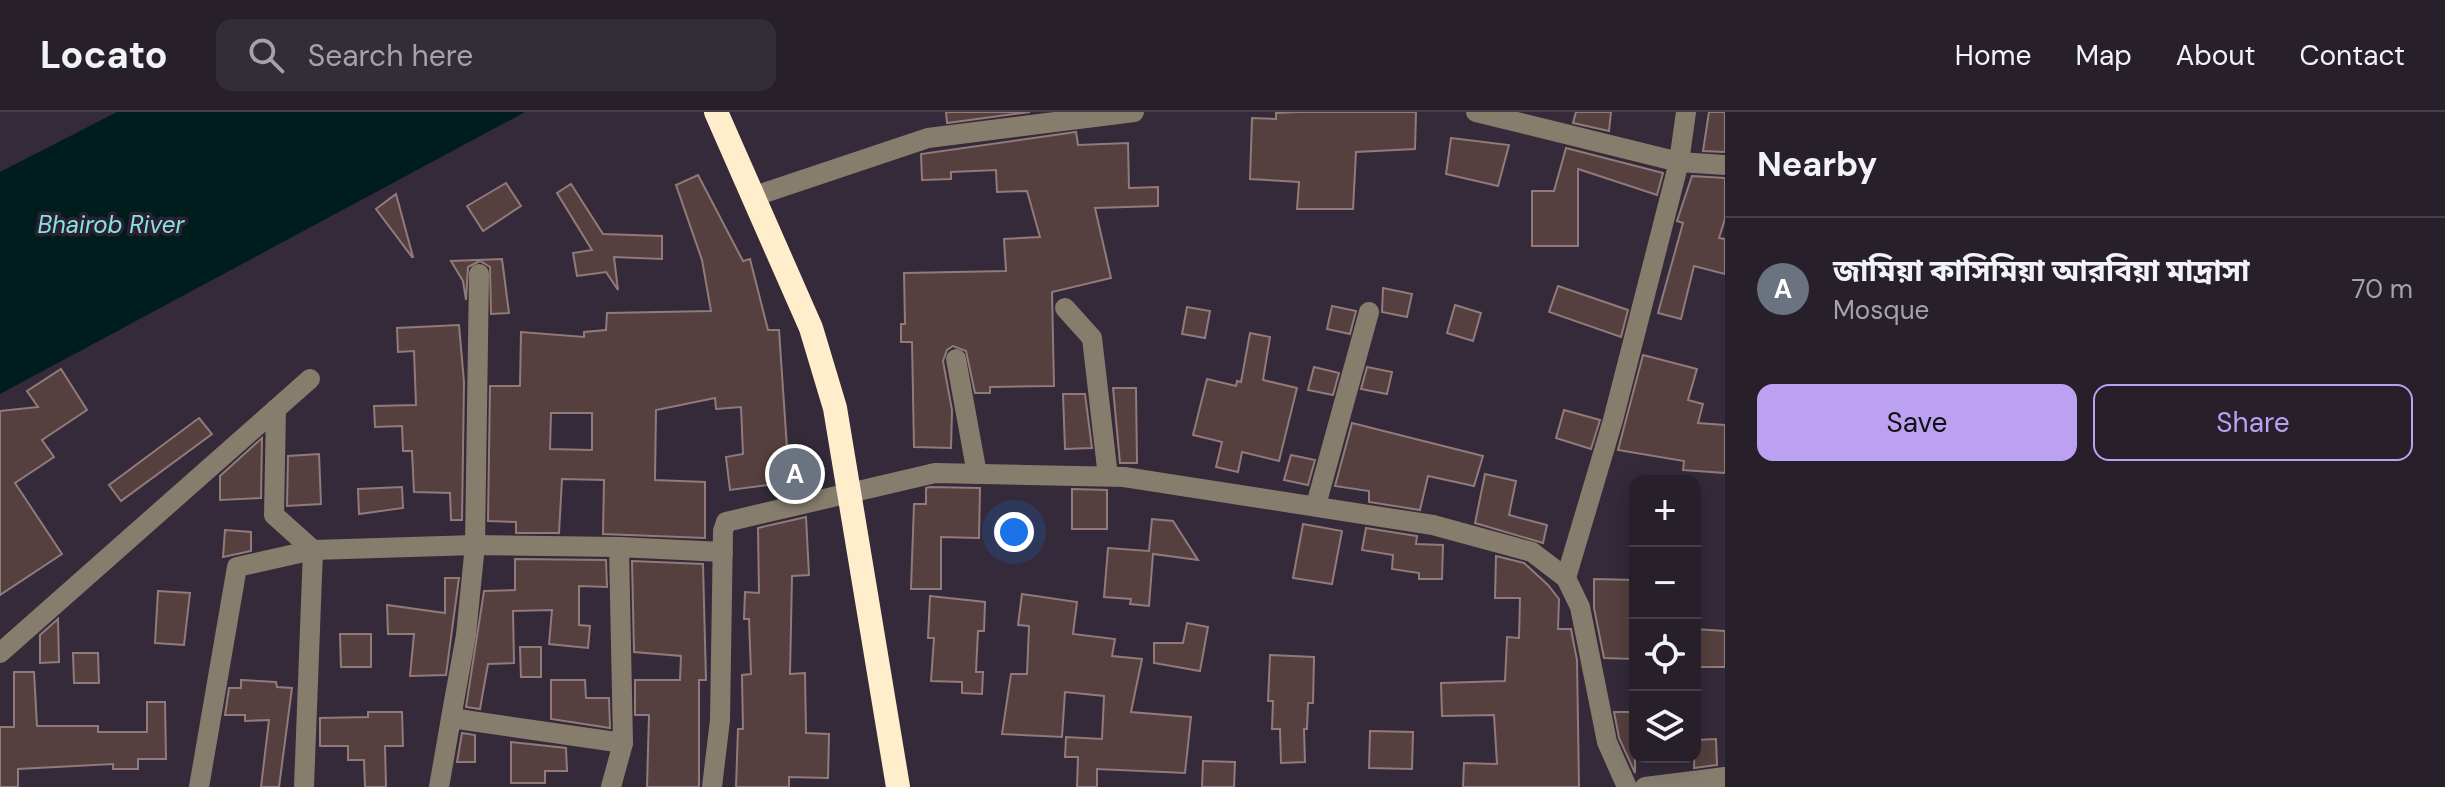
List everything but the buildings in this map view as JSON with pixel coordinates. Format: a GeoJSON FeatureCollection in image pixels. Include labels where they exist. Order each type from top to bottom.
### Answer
{"type":"FeatureCollection","features":[{"type":"Feature","properties":{"kind":"highway"},"geometry":{"type":"LineString","coordinates":[[716,112],[811,328],[835,408],[847,495],[898,787]]}},
{"type":"Feature","properties":{"kind":"street"},"geometry":{"type":"LineString","coordinates":[[752,197],[928,138],[1127,112]]}},
{"type":"Feature","properties":{"kind":"street"},"geometry":{"type":"LineString","coordinates":[[1476,112],[1542,120],[1679,162],[1725,165]]}},
{"type":"Feature","properties":{"kind":"street"},"geometry":{"type":"LineString","coordinates":[[1566,578],[1613,420],[1679,162],[1686,112]]}},
{"type":"Feature","properties":{"kind":"street"},"geometry":{"type":"LineString","coordinates":[[439,787],[466,635],[475,545],[479,274]]}},
{"type":"Feature","properties":{"kind":"street"},"geometry":{"type":"LineString","coordinates":[[1065,308],[1092,338],[1107,468]]}},
{"type":"Feature","properties":{"kind":"street"},"geometry":{"type":"LineString","coordinates":[[1316,505],[1369,312]]}},
{"type":"Feature","properties":{"kind":"street"},"geometry":{"type":"LineString","coordinates":[[956,359],[977,474]]}},
{"type":"Feature","properties":{"kind":"street"},"geometry":{"type":"LineString","coordinates":[[0,653],[310,379]]}},
{"type":"Feature","properties":{"kind":"street"},"geometry":{"type":"LineString","coordinates":[[276,409],[274,515],[313,550]]}},
{"type":"Feature","properties":{"kind":"street"},"geometry":{"type":"LineString","coordinates":[[712,787],[720,720],[726,522],[935,473],[1124,477],[1433,525],[1532,552],[1566,578],[1580,607],[1607,742],[1627,787]]}},
{"type":"Feature","properties":{"kind":"street"},"geometry":{"type":"LineString","coordinates":[[199,787],[237,567],[313,550],[475,545],[723,552]]}},
{"type":"Feature","properties":{"kind":"street"},"geometry":{"type":"LineString","coordinates":[[611,787],[623,743],[619,547]]}},
{"type":"Feature","properties":{"kind":"street"},"geometry":{"type":"LineString","coordinates":[[304,787],[313,550]]}},
{"type":"Feature","properties":{"kind":"street"},"geometry":{"type":"LineString","coordinates":[[451,718],[623,743]]}},
{"type":"Feature","properties":{"kind":"street"},"geometry":{"type":"LineString","coordinates":[[1645,787],[1725,777]]}},
{"type":"Feature","properties":{"kind":"water","name":"Bhairob River"},"geometry":{"type":"Polygon","coordinates":[[[117,112],[525,112],[0,394],[0,172],[117,112]]]}},
{"type":"Feature","properties":{"kind":"place","name":"জামিয়া কাসিমিয়া আরবিয়া মাদ্রাসা"},"geometry":{"type":"Point","coordinates":[795,474]}}]}
